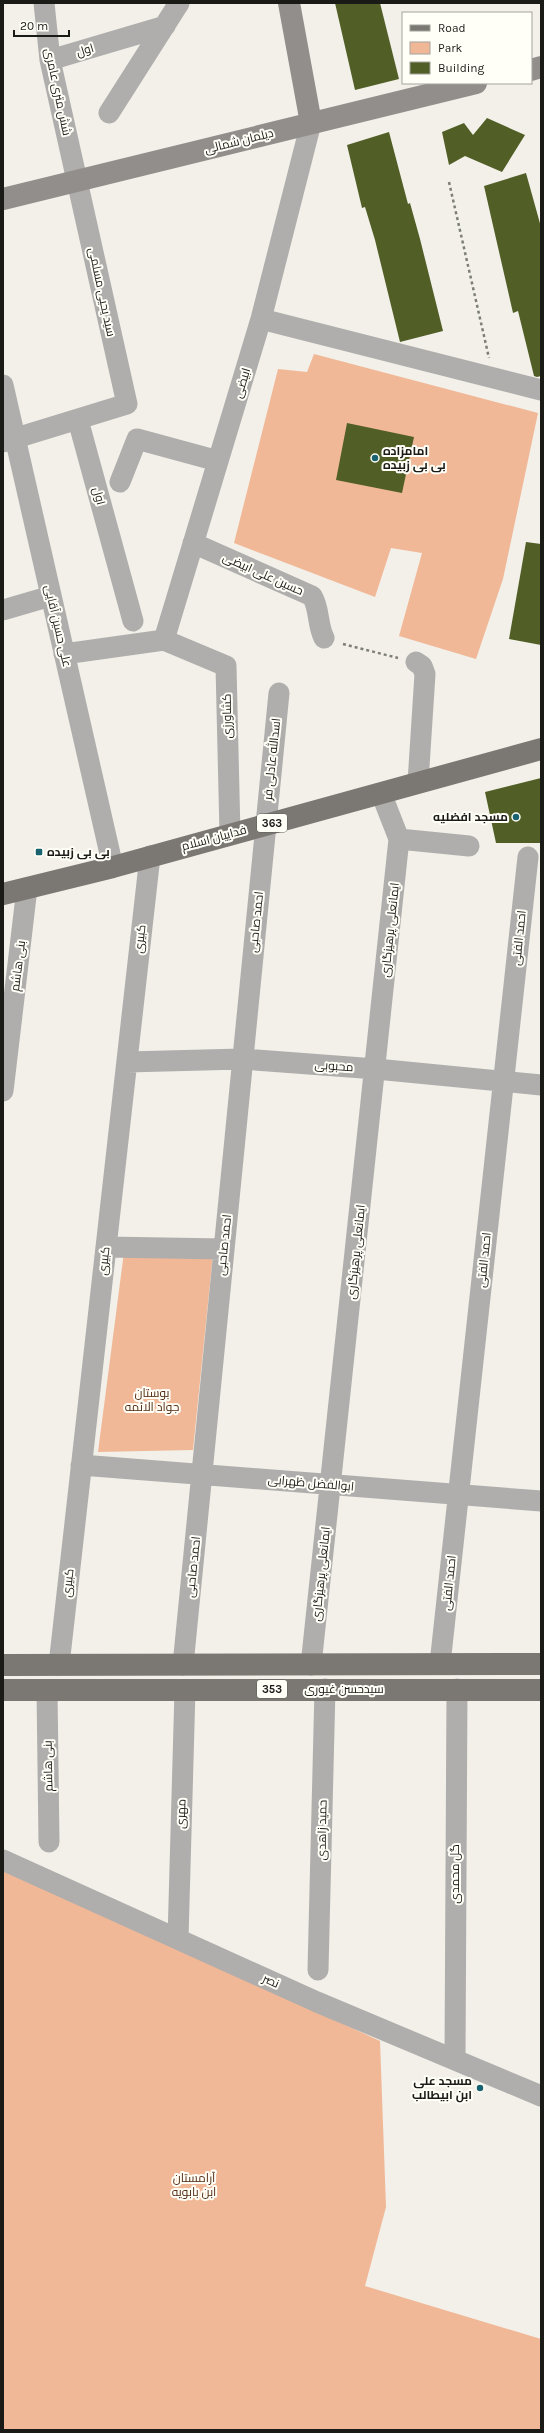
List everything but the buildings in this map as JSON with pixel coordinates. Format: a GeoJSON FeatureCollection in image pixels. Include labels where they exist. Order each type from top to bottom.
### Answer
{"type":"FeatureCollection","features":[{"type":"Feature","properties":{"kind":"main road","name":"فداییان اسلام"},"geometry":{"type":"LineString","coordinates":[[3,894],[113,867],[541,749]]}},
{"type":"Feature","properties":{"kind":"main road","name":"سیدحسن غیوری"},"geometry":{"type":"LineString","coordinates":[[3,1665],[541,1664]]}},
{"type":"Feature","properties":{"kind":"main road","name":"سیدحسن غیوری"},"geometry":{"type":"LineString","coordinates":[[3,1690],[541,1690]]}},
{"type":"Feature","properties":{"kind":"street","name":"شش متری عامری"},"geometry":{"type":"LineString","coordinates":[[44,3],[50,60],[77,181]]}},
{"type":"Feature","properties":{"kind":"street"},"geometry":{"type":"LineString","coordinates":[[109,113],[166,26],[179,3]]}},
{"type":"Feature","properties":{"kind":"street"},"geometry":{"type":"LineString","coordinates":[[289,3],[311,123]]}},
{"type":"Feature","properties":{"kind":"street","name":"اول"},"geometry":{"type":"LineString","coordinates":[[50,60],[166,26]]}},
{"type":"Feature","properties":{"kind":"street","name":"دیلمان شمالی"},"geometry":{"type":"LineString","coordinates":[[3,199],[472,84]]}},
{"type":"Feature","properties":{"kind":"street","name":"ابیضی"},"geometry":{"type":"LineString","coordinates":[[164,640],[261,319],[311,123]]}},
{"type":"Feature","properties":{"kind":"street","name":"سید یحیی مسلمی"},"geometry":{"type":"LineString","coordinates":[[77,181],[126,404],[78,420]]}},
{"type":"Feature","properties":{"kind":"street"},"geometry":{"type":"LineString","coordinates":[[261,319],[541,390]]}},
{"type":"Feature","properties":{"kind":"street","name":"علی حسین آقایی"},"geometry":{"type":"LineString","coordinates":[[3,385],[9,440],[51,596],[113,867]]}},
{"type":"Feature","properties":{"kind":"street","name":"اول"},"geometry":{"type":"LineString","coordinates":[[78,420],[133,621]]}},
{"type":"Feature","properties":{"kind":"street"},"geometry":{"type":"LineString","coordinates":[[9,440],[78,420]]}},
{"type":"Feature","properties":{"kind":"street"},"geometry":{"type":"LineString","coordinates":[[120,482],[137,439],[218,461]]}},
{"type":"Feature","properties":{"kind":"street","name":"حسین علی ابیضی"},"geometry":{"type":"LineString","coordinates":[[193,543],[312,596],[316,604],[320,629],[324,638]]}},
{"type":"Feature","properties":{"kind":"street"},"geometry":{"type":"LineString","coordinates":[[3,610],[51,596]]}},
{"type":"Feature","properties":{"kind":"street"},"geometry":{"type":"LineString","coordinates":[[64,654],[164,640]]}},
{"type":"Feature","properties":{"kind":"street","name":"کشاورزی"},"geometry":{"type":"LineString","coordinates":[[164,640],[226,666],[230,834]]}},
{"type":"Feature","properties":{"kind":"street"},"geometry":{"type":"LineString","coordinates":[[416,662],[422,666],[425,674],[418,782]]}},
{"type":"Feature","properties":{"kind":"street","name":"اسدالله عادلی فر"},"geometry":{"type":"LineString","coordinates":[[266,824],[279,693]]}},
{"type":"Feature","properties":{"kind":"street"},"geometry":{"type":"LineString","coordinates":[[381,793],[399,839],[469,846]]}},
{"type":"Feature","properties":{"kind":"street","name":"احمد صاحبی"},"geometry":{"type":"LineString","coordinates":[[183,1665],[266,824]]}},
{"type":"Feature","properties":{"kind":"street","name":"ایمانعلی پرهیزگاری"},"geometry":{"type":"LineString","coordinates":[[311,1665],[376,1069],[399,839]]}},
{"type":"Feature","properties":{"kind":"street","name":"کبیری"},"geometry":{"type":"LineString","coordinates":[[59,1665],[150,856]]}},
{"type":"Feature","properties":{"kind":"street","name":"احمد الفتی"},"geometry":{"type":"LineString","coordinates":[[440,1664],[528,857]]}},
{"type":"Feature","properties":{"kind":"street","name":"بنی هاشم"},"geometry":{"type":"LineString","coordinates":[[3,1091],[27,888]]}},
{"type":"Feature","properties":{"kind":"street","name":"محبوبی"},"geometry":{"type":"LineString","coordinates":[[126,1062],[242,1059],[376,1069],[541,1085]]}},
{"type":"Feature","properties":{"kind":"street"},"geometry":{"type":"LineString","coordinates":[[106,1247],[224,1249]]}},
{"type":"Feature","properties":{"kind":"street","name":"ابوالفضل ظهرابی"},"geometry":{"type":"LineString","coordinates":[[82,1465],[541,1501]]}},
{"type":"Feature","properties":{"kind":"street","name":"حمید زاهدی"},"geometry":{"type":"LineString","coordinates":[[318,1970],[325,1689]]}},
{"type":"Feature","properties":{"kind":"street","name":"گل محمدی"},"geometry":{"type":"LineString","coordinates":[[455,2058],[456,1689]]}},
{"type":"Feature","properties":{"kind":"street","name":"بنی هاشم"},"geometry":{"type":"LineString","coordinates":[[47,1690],[48,1842]]}},
{"type":"Feature","properties":{"kind":"street","name":"مهری"},"geometry":{"type":"LineString","coordinates":[[178,1939],[185,1690]]}},
{"type":"Feature","properties":{"kind":"street","name":"نصر"},"geometry":{"type":"LineString","coordinates":[[3,1860],[317,2002],[455,2058],[541,2096]]}},
{"type":"Feature","properties":{"kind":"path"},"geometry":{"type":"LineString","coordinates":[[449,182],[494,378]]}},
{"type":"Feature","properties":{"kind":"path"},"geometry":{"type":"LineString","coordinates":[[324,638],[338,643],[416,662]]}},
{"type":"Feature","properties":{"kind":"green space"},"geometry":{"type":"Polygon","coordinates":[[[314,354],[538,413],[503,579],[476,659],[399,636],[422,553],[391,548],[375,597],[234,543],[278,369],[307,372],[314,354]]]}},
{"type":"Feature","properties":{"kind":"green space","name":"بوستان جواد الائمه"},"geometry":{"type":"Polygon","coordinates":[[[124,1252],[213,1254],[193,1450],[98,1452],[124,1252]]]}},
{"type":"Feature","properties":{"kind":"green space","name":"آرامستان ابن بابویه"},"geometry":{"type":"Polygon","coordinates":[[[3,1865],[380,2041],[386,2207],[365,2286],[541,2339],[541,2430],[3,2430],[3,1865]]]}},
{"type":"Feature","properties":{"kind":"place","name":"امامزاده بی بی زبیده"},"geometry":{"type":"Point","coordinates":[375,458]}},
{"type":"Feature","properties":{"kind":"place","name":"مسجد افضلیه"},"geometry":{"type":"Point","coordinates":[516,817]}},
{"type":"Feature","properties":{"kind":"place","name":"بی بی زبیده"},"geometry":{"type":"Point","coordinates":[39,852]}},
{"type":"Feature","properties":{"kind":"place","name":"مسجد علی ابن ابیطالب"},"geometry":{"type":"Point","coordinates":[480,2088]}}]}
